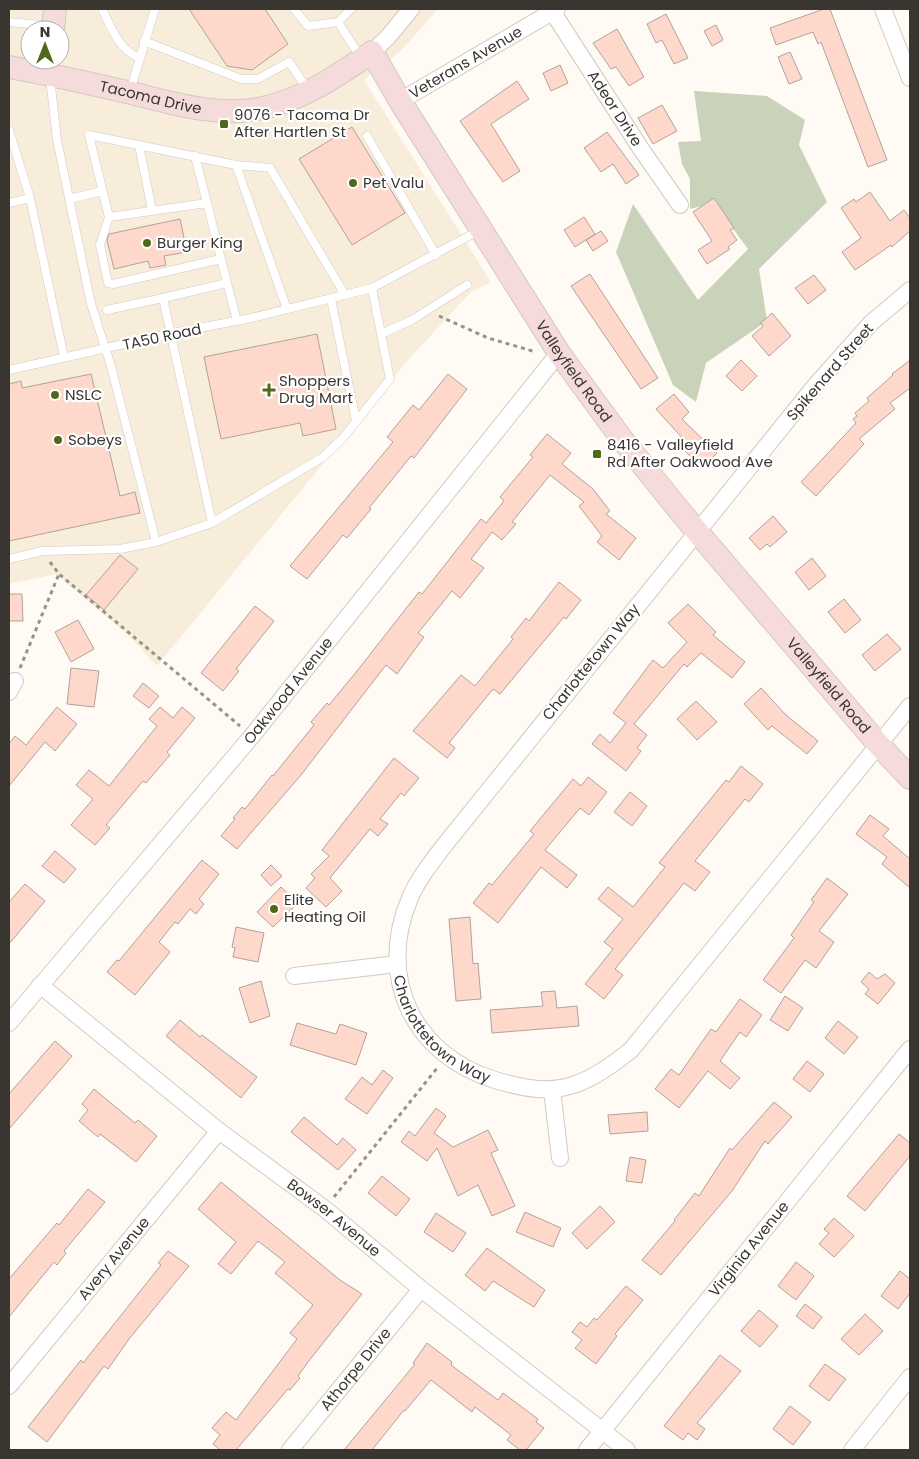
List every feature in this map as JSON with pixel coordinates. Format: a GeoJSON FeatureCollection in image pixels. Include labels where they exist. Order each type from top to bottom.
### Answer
{"type":"FeatureCollection","features":[{"type":"Feature","properties":{"kind":"street","name":"Tacoma Drive"},"geometry":{"type":"LineString","coordinates":[[59,70],[129,93],[199,108],[238,111],[282,103],[309,92],[367,56],[388,37],[410,9]]}},
{"type":"Feature","properties":{"kind":"street"},"geometry":{"type":"LineString","coordinates":[[883,9],[910,78]]}},
{"type":"Feature","properties":{"kind":"street","name":"Veterans Avenue"},"geometry":{"type":"LineString","coordinates":[[400,100],[555,10]]}},
{"type":"Feature","properties":{"kind":"street","name":"Adeor Drive"},"geometry":{"type":"LineString","coordinates":[[555,10],[636,141],[680,205]]}},
{"type":"Feature","properties":{"kind":"street","name":"Valleyfield Road"},"geometry":{"type":"LineString","coordinates":[[367,56],[400,100],[556,348],[621,438],[683,515],[698,530],[878,744],[910,778]]}},
{"type":"Feature","properties":{"kind":"street","name":"Spikenard Street"},"geometry":{"type":"LineString","coordinates":[[698,530],[846,351],[871,323],[910,290]]}},
{"type":"Feature","properties":{"kind":"street","name":"Oakwood Avenue"},"geometry":{"type":"LineString","coordinates":[[9,1023],[252,736],[556,348]]}},
{"type":"Feature","properties":{"kind":"street","name":"Charlottetown Way"},"geometry":{"type":"LineString","coordinates":[[698,530],[443,847],[410,897],[402,919],[397,964],[400,988],[406,1006],[421,1031],[447,1057],[466,1070],[492,1079],[529,1089],[552,1090],[582,1082],[631,1050],[910,706]]}},
{"type":"Feature","properties":{"kind":"street"},"geometry":{"type":"LineString","coordinates":[[294,976],[397,964]]}},
{"type":"Feature","properties":{"kind":"street","name":"Bowser Avenue"},"geometry":{"type":"LineString","coordinates":[[40,985],[218,1131],[325,1209],[421,1289],[627,1450]]}},
{"type":"Feature","properties":{"kind":"street","name":"Virginia Avenue"},"geometry":{"type":"LineString","coordinates":[[587,1450],[910,1049]]}},
{"type":"Feature","properties":{"kind":"street"},"geometry":{"type":"LineString","coordinates":[[552,1090],[560,1158]]}},
{"type":"Feature","properties":{"kind":"street","name":"Avery Avenue"},"geometry":{"type":"LineString","coordinates":[[9,1386],[218,1131]]}},
{"type":"Feature","properties":{"kind":"street","name":"Athorpe Drive"},"geometry":{"type":"LineString","coordinates":[[290,1450],[421,1289]]}},
{"type":"Feature","properties":{"kind":"street"},"geometry":{"type":"LineString","coordinates":[[852,1450],[910,1377]]}},
{"type":"Feature","properties":{"kind":"lane"},"geometry":{"type":"LineString","coordinates":[[102,9],[117,40],[128,53],[140,58]]}},
{"type":"Feature","properties":{"kind":"lane"},"geometry":{"type":"LineString","coordinates":[[129,93],[155,9]]}},
{"type":"Feature","properties":{"kind":"lane"},"geometry":{"type":"LineString","coordinates":[[294,9],[308,26],[338,22],[351,9]]}},
{"type":"Feature","properties":{"kind":"lane"},"geometry":{"type":"LineString","coordinates":[[338,22],[367,56]]}},
{"type":"Feature","properties":{"kind":"lane"},"geometry":{"type":"LineString","coordinates":[[144,41],[242,79],[258,79],[289,62],[309,92]]}},
{"type":"Feature","properties":{"kind":"lane","name":"TA50 Road"},"geometry":{"type":"LineString","coordinates":[[50,70],[57,140],[91,304],[105,349],[287,310],[372,288],[481,230]]}},
{"type":"Feature","properties":{"kind":"lane"},"geometry":{"type":"LineString","coordinates":[[9,130],[30,198],[64,357]]}},
{"type":"Feature","properties":{"kind":"lane"},"geometry":{"type":"LineString","coordinates":[[221,259],[113,284],[108,283],[100,245],[108,218],[89,135],[236,165],[270,168],[346,295]]}},
{"type":"Feature","properties":{"kind":"lane"},"geometry":{"type":"LineString","coordinates":[[367,136],[436,255]]}},
{"type":"Feature","properties":{"kind":"lane"},"geometry":{"type":"LineString","coordinates":[[139,145],[152,210]]}},
{"type":"Feature","properties":{"kind":"lane"},"geometry":{"type":"LineString","coordinates":[[195,156],[236,321]]}},
{"type":"Feature","properties":{"kind":"lane"},"geometry":{"type":"LineString","coordinates":[[236,165],[287,310]]}},
{"type":"Feature","properties":{"kind":"lane"},"geometry":{"type":"LineString","coordinates":[[69,199],[102,191]]}},
{"type":"Feature","properties":{"kind":"lane"},"geometry":{"type":"LineString","coordinates":[[9,203],[30,198]]}},
{"type":"Feature","properties":{"kind":"lane"},"geometry":{"type":"LineString","coordinates":[[108,218],[152,210],[207,204]]}},
{"type":"Feature","properties":{"kind":"lane"},"geometry":{"type":"LineString","coordinates":[[107,310],[227,284]]}},
{"type":"Feature","properties":{"kind":"lane"},"geometry":{"type":"LineString","coordinates":[[381,334],[412,320],[467,285]]}},
{"type":"Feature","properties":{"kind":"lane"},"geometry":{"type":"LineString","coordinates":[[9,559],[43,552],[120,549],[156,542],[212,523],[323,458],[344,438],[356,420],[390,379],[372,288]]}},
{"type":"Feature","properties":{"kind":"lane"},"geometry":{"type":"LineString","coordinates":[[164,298],[212,523]]}},
{"type":"Feature","properties":{"kind":"lane"},"geometry":{"type":"LineString","coordinates":[[331,299],[356,420]]}},
{"type":"Feature","properties":{"kind":"lane"},"geometry":{"type":"LineString","coordinates":[[9,370],[105,349],[156,542]]}},
{"type":"Feature","properties":{"kind":"path"},"geometry":{"type":"LineString","coordinates":[[434,314],[488,338],[538,353],[556,348]]}},
{"type":"Feature","properties":{"kind":"path"},"geometry":{"type":"LineString","coordinates":[[43,552],[59,574],[252,736]]}},
{"type":"Feature","properties":{"kind":"path"},"geometry":{"type":"LineString","coordinates":[[12,686],[59,574]]}},
{"type":"Feature","properties":{"kind":"path"},"geometry":{"type":"LineString","coordinates":[[325,1209],[447,1057]]}},
{"type":"Feature","properties":{"kind":"shaded area"},"geometry":{"type":"Polygon","coordinates":[[[9,9],[438,9],[401,51],[364,80],[491,282],[471,292],[408,360],[157,666],[127,634],[56,574],[9,584],[9,9]]]}},
{"type":"Feature","properties":{"kind":"green space"},"geometry":{"type":"Polygon","coordinates":[[[694,91],[767,96],[805,120],[799,145],[827,202],[759,269],[767,321],[706,363],[696,402],[673,385],[616,252],[633,204],[698,300],[748,249],[714,203],[690,209],[690,179],[682,164],[678,142],[701,141],[694,91]]]}},
{"type":"Feature","properties":{"kind":"building"},"geometry":{"type":"Polygon","coordinates":[[[189,9],[265,9],[288,44],[252,70],[227,66],[189,9]]]}},
{"type":"Feature","properties":{"kind":"building"},"geometry":{"type":"Polygon","coordinates":[[[824,9],[830,9],[887,160],[868,167],[821,42],[818,44],[813,32],[776,45],[770,28],[824,9]]]}},
{"type":"Feature","properties":{"kind":"building"},"geometry":{"type":"Polygon","coordinates":[[[666,14],[688,58],[674,64],[662,40],[656,43],[647,24],[666,14]]]}},
{"type":"Feature","properties":{"kind":"building"},"geometry":{"type":"Polygon","coordinates":[[[716,25],[723,40],[712,46],[704,31],[716,25]]]}},
{"type":"Feature","properties":{"kind":"building"},"geometry":{"type":"Polygon","coordinates":[[[617,29],[644,77],[629,86],[616,67],[611,69],[593,43],[617,29]]]}},
{"type":"Feature","properties":{"kind":"building"},"geometry":{"type":"Polygon","coordinates":[[[790,52],[802,79],[789,84],[778,57],[790,52]]]}},
{"type":"Feature","properties":{"kind":"building"},"geometry":{"type":"Polygon","coordinates":[[[560,65],[568,83],[551,91],[543,73],[560,65]]]}},
{"type":"Feature","properties":{"kind":"building"},"geometry":{"type":"Polygon","coordinates":[[[517,81],[529,99],[491,124],[520,171],[503,182],[460,121],[517,81]]]}},
{"type":"Feature","properties":{"kind":"building"},"geometry":{"type":"Polygon","coordinates":[[[662,105],[677,131],[653,144],[638,118],[662,105]]]}},
{"type":"Feature","properties":{"kind":"building"},"geometry":{"type":"Polygon","coordinates":[[[352,127],[405,213],[352,245],[299,159],[352,127]]]}},
{"type":"Feature","properties":{"kind":"building"},"geometry":{"type":"Polygon","coordinates":[[[607,132],[639,175],[626,184],[613,164],[601,172],[584,148],[607,132]]]}},
{"type":"Feature","properties":{"kind":"building"},"geometry":{"type":"Polygon","coordinates":[[[870,192],[890,221],[904,210],[910,218],[910,231],[892,247],[891,245],[855,270],[842,252],[861,238],[841,208],[854,199],[856,202],[870,192]]]}},
{"type":"Feature","properties":{"kind":"building"},"geometry":{"type":"Polygon","coordinates":[[[714,198],[734,228],[730,230],[737,240],[728,247],[730,249],[707,264],[698,250],[712,241],[693,212],[714,198]]]}},
{"type":"Feature","properties":{"kind":"building"},"geometry":{"type":"Polygon","coordinates":[[[584,217],[595,234],[575,247],[564,230],[584,217]]]}},
{"type":"Feature","properties":{"kind":"building","name":"Burger King"},"geometry":{"type":"Polygon","coordinates":[[[180,219],[187,252],[164,256],[166,265],[150,268],[148,261],[114,269],[107,240],[109,234],[180,219]]]}},
{"type":"Feature","properties":{"kind":"building"},"geometry":{"type":"Polygon","coordinates":[[[601,231],[608,241],[593,251],[586,240],[601,231]]]}},
{"type":"Feature","properties":{"kind":"building"},"geometry":{"type":"Polygon","coordinates":[[[590,274],[658,378],[641,389],[571,286],[590,274]]]}},
{"type":"Feature","properties":{"kind":"building"},"geometry":{"type":"Polygon","coordinates":[[[814,275],[826,290],[808,304],[795,288],[814,275]]]}},
{"type":"Feature","properties":{"kind":"building"},"geometry":{"type":"Polygon","coordinates":[[[772,313],[791,336],[769,356],[752,336],[763,326],[761,323],[772,313]]]}},
{"type":"Feature","properties":{"kind":"building","name":"Shoppers Drug Mart"},"geometry":{"type":"Polygon","coordinates":[[[317,334],[336,429],[303,436],[300,423],[221,439],[204,357],[317,334]]]}},
{"type":"Feature","properties":{"kind":"building"},"geometry":{"type":"Polygon","coordinates":[[[741,360],[757,376],[742,391],[726,376],[741,360]]]}},
{"type":"Feature","properties":{"kind":"building"},"geometry":{"type":"Polygon","coordinates":[[[910,360],[910,388],[890,403],[895,409],[859,439],[864,444],[816,496],[801,482],[856,423],[853,419],[857,416],[855,413],[869,401],[867,398],[910,360]]]}},
{"type":"Feature","properties":{"kind":"building","name":"Sobeys"},"geometry":{"type":"Polygon","coordinates":[[[91,374],[120,496],[135,492],[140,513],[9,541],[9,384],[21,381],[22,388],[91,374]]]}},
{"type":"Feature","properties":{"kind":"building"},"geometry":{"type":"Polygon","coordinates":[[[448,374],[467,389],[414,458],[411,456],[347,538],[343,535],[307,579],[290,566],[393,442],[387,437],[413,405],[419,410],[448,374]]]}},
{"type":"Feature","properties":{"kind":"building"},"geometry":{"type":"Polygon","coordinates":[[[674,394],[689,412],[682,419],[717,453],[702,468],[680,446],[685,441],[656,409],[674,394]]]}},
{"type":"Feature","properties":{"kind":"building"},"geometry":{"type":"Polygon","coordinates":[[[547,434],[571,453],[562,464],[593,489],[610,511],[606,514],[636,538],[619,560],[597,542],[602,536],[579,506],[584,502],[550,475],[512,522],[516,524],[502,540],[492,532],[471,559],[484,568],[460,598],[452,591],[418,633],[424,637],[397,674],[386,665],[301,775],[237,849],[221,836],[235,819],[233,818],[242,807],[245,809],[273,776],[314,725],[311,722],[327,703],[329,705],[419,592],[422,594],[481,519],[486,523],[504,501],[500,497],[533,457],[530,455],[547,434]]]}},
{"type":"Feature","properties":{"kind":"building"},"geometry":{"type":"Polygon","coordinates":[[[773,516],[787,532],[770,547],[767,544],[760,550],[749,538],[773,516]]]}},
{"type":"Feature","properties":{"kind":"building"},"geometry":{"type":"Polygon","coordinates":[[[120,555],[138,569],[104,610],[86,595],[120,555]]]}},
{"type":"Feature","properties":{"kind":"building"},"geometry":{"type":"Polygon","coordinates":[[[812,558],[826,576],[809,590],[795,572],[812,558]]]}},
{"type":"Feature","properties":{"kind":"building"},"geometry":{"type":"Polygon","coordinates":[[[559,582],[581,600],[566,619],[564,617],[500,694],[493,689],[449,743],[455,748],[447,758],[413,731],[461,675],[475,686],[513,639],[511,637],[526,618],[529,621],[559,582]]]}},
{"type":"Feature","properties":{"kind":"building"},"geometry":{"type":"Polygon","coordinates":[[[9,594],[22,594],[23,621],[9,621],[9,594]]]}},
{"type":"Feature","properties":{"kind":"building"},"geometry":{"type":"Polygon","coordinates":[[[844,599],[861,620],[845,633],[828,612],[844,599]]]}},
{"type":"Feature","properties":{"kind":"building"},"geometry":{"type":"Polygon","coordinates":[[[688,604],[716,632],[713,635],[745,662],[732,678],[701,653],[687,667],[684,664],[634,724],[647,735],[637,748],[641,751],[626,771],[592,744],[600,734],[610,743],[626,723],[613,713],[653,660],[663,668],[687,642],[668,623],[688,604]]]}},
{"type":"Feature","properties":{"kind":"building"},"geometry":{"type":"Polygon","coordinates":[[[255,606],[274,621],[236,669],[239,671],[223,691],[201,673],[255,606]]]}},
{"type":"Feature","properties":{"kind":"building"},"geometry":{"type":"Polygon","coordinates":[[[78,620],[94,649],[71,662],[55,632],[78,620]]]}},
{"type":"Feature","properties":{"kind":"building"},"geometry":{"type":"Polygon","coordinates":[[[887,634],[901,649],[875,671],[862,655],[887,634]]]}},
{"type":"Feature","properties":{"kind":"building"},"geometry":{"type":"Polygon","coordinates":[[[71,668],[99,671],[94,707],[67,704],[71,668]]]}},
{"type":"Feature","properties":{"kind":"building"},"geometry":{"type":"Polygon","coordinates":[[[143,683],[159,696],[149,708],[133,696],[143,683]]]}},
{"type":"Feature","properties":{"kind":"building"},"geometry":{"type":"Polygon","coordinates":[[[761,688],[786,715],[818,741],[807,754],[772,726],[768,730],[744,704],[761,688]]]}},
{"type":"Feature","properties":{"kind":"building"},"geometry":{"type":"Polygon","coordinates":[[[696,701],[717,722],[697,740],[677,719],[696,701]]]}},
{"type":"Feature","properties":{"kind":"building"},"geometry":{"type":"Polygon","coordinates":[[[57,707],[77,724],[55,751],[45,742],[9,786],[9,744],[15,736],[26,745],[57,707]]]}},
{"type":"Feature","properties":{"kind":"building"},"geometry":{"type":"Polygon","coordinates":[[[160,707],[173,718],[182,707],[195,718],[167,752],[170,755],[146,783],[143,781],[106,825],[110,828],[95,845],[71,825],[93,799],[76,785],[89,770],[109,786],[157,726],[149,719],[160,707]]]}},
{"type":"Feature","properties":{"kind":"building"},"geometry":{"type":"Polygon","coordinates":[[[394,758],[419,778],[404,796],[401,793],[380,819],[388,824],[378,836],[370,829],[330,878],[342,891],[326,907],[306,888],[315,878],[311,874],[329,856],[322,850],[394,758]]]}},
{"type":"Feature","properties":{"kind":"building"},"geometry":{"type":"Polygon","coordinates":[[[741,766],[763,784],[749,802],[745,799],[695,861],[710,872],[695,891],[684,883],[615,969],[623,975],[604,999],[585,984],[613,949],[604,942],[623,919],[598,899],[608,887],[633,907],[665,867],[659,863],[726,780],[729,782],[741,766]]]}},
{"type":"Feature","properties":{"kind":"building"},"geometry":{"type":"Polygon","coordinates":[[[588,777],[607,792],[589,815],[580,808],[545,850],[577,875],[567,888],[541,867],[498,923],[473,903],[489,883],[492,885],[534,834],[530,831],[573,779],[581,786],[588,777]]]}},
{"type":"Feature","properties":{"kind":"building"},"geometry":{"type":"Polygon","coordinates":[[[630,792],[647,806],[632,826],[614,812],[630,792]]]}},
{"type":"Feature","properties":{"kind":"building"},"geometry":{"type":"Polygon","coordinates":[[[870,815],[889,829],[883,836],[910,859],[910,888],[882,864],[887,857],[856,834],[870,815]]]}},
{"type":"Feature","properties":{"kind":"building"},"geometry":{"type":"Polygon","coordinates":[[[55,851],[76,869],[64,883],[42,866],[55,851]]]}},
{"type":"Feature","properties":{"kind":"building"},"geometry":{"type":"Polygon","coordinates":[[[202,860],[219,874],[199,899],[204,904],[196,914],[190,909],[178,924],[175,922],[159,942],[170,952],[135,995],[107,972],[117,960],[119,961],[202,860]]]}},
{"type":"Feature","properties":{"kind":"building"},"geometry":{"type":"Polygon","coordinates":[[[271,865],[282,876],[271,886],[261,875],[271,865]]]}},
{"type":"Feature","properties":{"kind":"building"},"geometry":{"type":"Polygon","coordinates":[[[827,878],[848,894],[819,931],[834,942],[816,968],[805,960],[781,993],[763,980],[794,938],[791,935],[814,902],[811,900],[827,878]]]}},
{"type":"Feature","properties":{"kind":"building"},"geometry":{"type":"Polygon","coordinates":[[[25,884],[45,901],[9,944],[9,902],[25,884]]]}},
{"type":"Feature","properties":{"kind":"building"},"geometry":{"type":"Polygon","coordinates":[[[281,887],[298,903],[273,927],[257,912],[281,887]]]}},
{"type":"Feature","properties":{"kind":"building"},"geometry":{"type":"Polygon","coordinates":[[[470,917],[473,964],[478,963],[481,999],[456,1001],[449,919],[470,917]]]}},
{"type":"Feature","properties":{"kind":"building"},"geometry":{"type":"Polygon","coordinates":[[[236,927],[264,933],[258,962],[233,957],[235,948],[232,947],[236,927]]]}},
{"type":"Feature","properties":{"kind":"building"},"geometry":{"type":"Polygon","coordinates":[[[869,972],[877,979],[885,974],[895,983],[878,1004],[865,994],[869,989],[861,982],[869,972]]]}},
{"type":"Feature","properties":{"kind":"building"},"geometry":{"type":"Polygon","coordinates":[[[261,981],[270,1016],[250,1023],[239,988],[261,981]]]}},
{"type":"Feature","properties":{"kind":"building"},"geometry":{"type":"Polygon","coordinates":[[[555,991],[557,1008],[577,1006],[579,1026],[492,1033],[490,1010],[543,1006],[541,992],[555,991]]]}},
{"type":"Feature","properties":{"kind":"building"},"geometry":{"type":"Polygon","coordinates":[[[785,996],[803,1008],[788,1031],[770,1020],[785,996]]]}},
{"type":"Feature","properties":{"kind":"building"},"geometry":{"type":"Polygon","coordinates":[[[740,999],[762,1015],[746,1037],[740,1032],[720,1061],[740,1078],[730,1089],[708,1071],[679,1108],[655,1089],[671,1069],[679,1075],[711,1029],[716,1032],[740,999]]]}},
{"type":"Feature","properties":{"kind":"building"},"geometry":{"type":"Polygon","coordinates":[[[180,1020],[200,1037],[202,1035],[257,1077],[241,1098],[166,1036],[180,1020]]]}},
{"type":"Feature","properties":{"kind":"building"},"geometry":{"type":"Polygon","coordinates":[[[838,1021],[858,1037],[844,1054],[825,1038],[838,1021]]]}},
{"type":"Feature","properties":{"kind":"building"},"geometry":{"type":"Polygon","coordinates":[[[297,1023],[336,1034],[340,1024],[367,1033],[356,1065],[290,1045],[297,1023]]]}},
{"type":"Feature","properties":{"kind":"building"},"geometry":{"type":"Polygon","coordinates":[[[55,1041],[72,1056],[9,1129],[9,1094],[55,1041]]]}},
{"type":"Feature","properties":{"kind":"building"},"geometry":{"type":"Polygon","coordinates":[[[807,1061],[824,1074],[810,1092],[793,1079],[807,1061]]]}},
{"type":"Feature","properties":{"kind":"building"},"geometry":{"type":"Polygon","coordinates":[[[383,1070],[393,1078],[367,1114],[345,1099],[362,1077],[372,1085],[383,1070]]]}},
{"type":"Feature","properties":{"kind":"building"},"geometry":{"type":"Polygon","coordinates":[[[94,1089],[135,1123],[138,1120],[157,1136],[136,1162],[100,1134],[98,1137],[79,1121],[88,1110],[82,1104],[94,1089]]]}},
{"type":"Feature","properties":{"kind":"building"},"geometry":{"type":"Polygon","coordinates":[[[774,1102],[792,1117],[768,1144],[765,1141],[732,1191],[661,1275],[642,1260],[675,1221],[695,1193],[699,1196],[730,1148],[732,1150],[774,1102]]]}},
{"type":"Feature","properties":{"kind":"building"},"geometry":{"type":"Polygon","coordinates":[[[436,1108],[446,1116],[434,1133],[453,1147],[488,1130],[498,1150],[491,1153],[515,1206],[492,1216],[478,1185],[458,1196],[437,1148],[427,1161],[401,1142],[409,1131],[415,1136],[436,1108]]]}},
{"type":"Feature","properties":{"kind":"building"},"geometry":{"type":"Polygon","coordinates":[[[647,1112],[648,1131],[610,1134],[608,1115],[647,1112]]]}},
{"type":"Feature","properties":{"kind":"building"},"geometry":{"type":"Polygon","coordinates":[[[304,1117],[337,1145],[343,1138],[356,1150],[338,1170],[291,1132],[304,1117]]]}},
{"type":"Feature","properties":{"kind":"building"},"geometry":{"type":"Polygon","coordinates":[[[899,1134],[910,1143],[910,1156],[865,1211],[847,1196],[899,1134]]]}},
{"type":"Feature","properties":{"kind":"building"},"geometry":{"type":"Polygon","coordinates":[[[630,1157],[646,1160],[642,1183],[626,1181],[630,1157]]]}},
{"type":"Feature","properties":{"kind":"building"},"geometry":{"type":"Polygon","coordinates":[[[382,1176],[410,1199],[396,1216],[368,1193],[382,1176]]]}},
{"type":"Feature","properties":{"kind":"building"},"geometry":{"type":"Polygon","coordinates":[[[221,1182],[340,1280],[362,1294],[308,1362],[298,1376],[300,1378],[290,1390],[288,1389],[236,1450],[220,1450],[213,1444],[220,1435],[212,1428],[226,1412],[236,1420],[297,1339],[290,1333],[313,1305],[275,1273],[285,1262],[258,1241],[231,1274],[218,1264],[236,1242],[198,1209],[221,1182]]]}},
{"type":"Feature","properties":{"kind":"building"},"geometry":{"type":"Polygon","coordinates":[[[88,1189],[105,1202],[64,1251],[66,1253],[57,1265],[54,1262],[9,1317],[9,1279],[57,1223],[59,1225],[88,1189]]]}},
{"type":"Feature","properties":{"kind":"building"},"geometry":{"type":"Polygon","coordinates":[[[600,1206],[615,1222],[587,1249],[572,1233],[600,1206]]]}},
{"type":"Feature","properties":{"kind":"building"},"geometry":{"type":"Polygon","coordinates":[[[525,1212],[561,1228],[553,1247],[516,1232],[525,1212]]]}},
{"type":"Feature","properties":{"kind":"building"},"geometry":{"type":"Polygon","coordinates":[[[436,1213],[466,1233],[453,1252],[424,1232],[436,1213]]]}},
{"type":"Feature","properties":{"kind":"building"},"geometry":{"type":"Polygon","coordinates":[[[834,1218],[854,1236],[834,1257],[819,1244],[829,1233],[824,1229],[834,1218]]]}},
{"type":"Feature","properties":{"kind":"building"},"geometry":{"type":"Polygon","coordinates":[[[487,1248],[545,1290],[534,1307],[493,1281],[485,1291],[465,1275],[487,1248]]]}},
{"type":"Feature","properties":{"kind":"building"},"geometry":{"type":"Polygon","coordinates":[[[168,1251],[189,1266],[129,1339],[108,1369],[104,1366],[47,1442],[28,1427],[81,1360],[83,1363],[142,1289],[161,1265],[158,1263],[168,1251]]]}},
{"type":"Feature","properties":{"kind":"building"},"geometry":{"type":"Polygon","coordinates":[[[796,1262],[814,1276],[796,1300],[778,1286],[796,1262]]]}},
{"type":"Feature","properties":{"kind":"building"},"geometry":{"type":"Polygon","coordinates":[[[900,1271],[910,1279],[910,1293],[898,1309],[881,1296],[900,1271]]]}},
{"type":"Feature","properties":{"kind":"building"},"geometry":{"type":"Polygon","coordinates":[[[626,1286],[643,1300],[615,1334],[617,1336],[596,1364],[575,1348],[582,1340],[572,1332],[580,1322],[587,1327],[594,1318],[597,1320],[626,1286]]]}},
{"type":"Feature","properties":{"kind":"building"},"geometry":{"type":"Polygon","coordinates":[[[805,1304],[822,1317],[813,1329],[796,1316],[805,1304]]]}},
{"type":"Feature","properties":{"kind":"building"},"geometry":{"type":"Polygon","coordinates":[[[759,1310],[778,1326],[760,1347],[741,1331],[759,1310]]]}},
{"type":"Feature","properties":{"kind":"building"},"geometry":{"type":"Polygon","coordinates":[[[865,1314],[883,1331],[859,1355],[841,1339],[865,1314]]]}},
{"type":"Feature","properties":{"kind":"building"},"geometry":{"type":"Polygon","coordinates":[[[427,1343],[452,1362],[451,1365],[498,1400],[503,1393],[538,1419],[536,1422],[544,1428],[526,1450],[520,1450],[507,1440],[511,1435],[475,1407],[472,1412],[431,1380],[372,1450],[344,1450],[415,1364],[413,1363],[427,1343]]]}},
{"type":"Feature","properties":{"kind":"building"},"geometry":{"type":"Polygon","coordinates":[[[720,1355],[741,1371],[697,1423],[705,1429],[697,1440],[688,1433],[683,1440],[664,1426],[720,1355]]]}},
{"type":"Feature","properties":{"kind":"building"},"geometry":{"type":"Polygon","coordinates":[[[825,1364],[846,1379],[829,1401],[809,1386],[825,1364]]]}},
{"type":"Feature","properties":{"kind":"building"},"geometry":{"type":"Polygon","coordinates":[[[790,1406],[811,1422],[793,1445],[773,1429],[790,1406]]]}},
{"type":"Feature","properties":{"kind":"place","name":"9076 - Tacoma Dr After Hartlen St"},"geometry":{"type":"Point","coordinates":[224,124]}},
{"type":"Feature","properties":{"kind":"place","name":"Pet Valu"},"geometry":{"type":"Point","coordinates":[353,183]}},
{"type":"Feature","properties":{"kind":"place","name":"Burger King"},"geometry":{"type":"Point","coordinates":[147,243]}},
{"type":"Feature","properties":{"kind":"place","name":"Shoppers Drug Mart"},"geometry":{"type":"Point","coordinates":[269,390]}},
{"type":"Feature","properties":{"kind":"place","name":"NSLC"},"geometry":{"type":"Point","coordinates":[55,395]}},
{"type":"Feature","properties":{"kind":"place","name":"Sobeys"},"geometry":{"type":"Point","coordinates":[58,440]}},
{"type":"Feature","properties":{"kind":"place","name":"8416 - Valleyfield Rd After Oakwood Ave"},"geometry":{"type":"Point","coordinates":[597,454]}},
{"type":"Feature","properties":{"kind":"place","name":"Elite Heating Oil"},"geometry":{"type":"Point","coordinates":[274,909]}}]}
